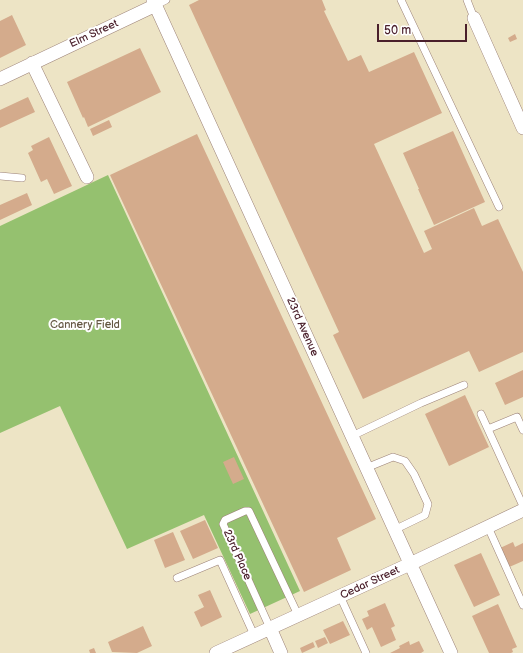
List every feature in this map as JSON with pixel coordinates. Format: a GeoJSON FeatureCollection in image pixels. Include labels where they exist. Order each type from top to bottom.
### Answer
{"type":"FeatureCollection","features":[{"type":"Feature","properties":{"kind":"street","name":"Elm Street"},"geometry":{"type":"LineString","coordinates":[[0,79],[158,2]]}},
{"type":"Feature","properties":{"kind":"street","name":"23rd Avenue"},"geometry":{"type":"LineString","coordinates":[[158,2],[366,468],[451,653]]}},
{"type":"Feature","properties":{"kind":"street"},"geometry":{"type":"LineString","coordinates":[[474,18],[523,128]]}},
{"type":"Feature","properties":{"kind":"street"},"geometry":{"type":"LineString","coordinates":[[32,63],[87,177]]}},
{"type":"Feature","properties":{"kind":"street","name":"Cedar Street"},"geometry":{"type":"LineString","coordinates":[[216,653],[410,564],[523,510]]}},
{"type":"Feature","properties":{"kind":"street","name":"23rd Place"},"geometry":{"type":"LineString","coordinates":[[270,628],[281,653]]}},
{"type":"Feature","properties":{"kind":"lane"},"geometry":{"type":"LineString","coordinates":[[400,0],[500,207]]}},
{"type":"Feature","properties":{"kind":"lane"},"geometry":{"type":"LineString","coordinates":[[467,0],[474,18]]}},
{"type":"Feature","properties":{"kind":"lane"},"geometry":{"type":"LineString","coordinates":[[0,176],[22,178]]}},
{"type":"Feature","properties":{"kind":"lane"},"geometry":{"type":"LineString","coordinates":[[352,436],[421,403],[464,385]]}},
{"type":"Feature","properties":{"kind":"lane"},"geometry":{"type":"LineString","coordinates":[[481,414],[523,506]]}},
{"type":"Feature","properties":{"kind":"lane"},"geometry":{"type":"LineString","coordinates":[[488,429],[517,417],[523,430]]}},
{"type":"Feature","properties":{"kind":"lane"},"geometry":{"type":"LineString","coordinates":[[366,468],[393,457],[405,460],[414,474],[428,504],[424,515],[394,530]]}},
{"type":"Feature","properties":{"kind":"lane","name":"23rd Place"},"geometry":{"type":"LineString","coordinates":[[270,628],[223,524],[225,520],[245,511],[249,511],[298,615]]}},
{"type":"Feature","properties":{"kind":"lane"},"geometry":{"type":"LineString","coordinates":[[488,527],[523,606]]}},
{"type":"Feature","properties":{"kind":"lane"},"geometry":{"type":"LineString","coordinates":[[177,578],[220,560],[254,635]]}},
{"type":"Feature","properties":{"kind":"lane"},"geometry":{"type":"LineString","coordinates":[[340,596],[366,653]]}},
{"type":"Feature","properties":{"kind":"green space","name":"Cannery Field"},"geometry":{"type":"Polygon","coordinates":[[[108,175],[300,591],[250,614],[204,515],[127,549],[60,406],[0,433],[0,226],[108,175]]]}},
{"type":"Feature","properties":{"kind":"building"},"geometry":{"type":"Polygon","coordinates":[[[199,0],[322,0],[326,10],[324,11],[348,61],[361,55],[369,72],[414,52],[442,113],[374,144],[424,253],[432,249],[424,231],[474,208],[482,226],[498,219],[523,272],[523,352],[479,372],[469,351],[363,399],[333,335],[339,332],[189,5],[199,0]]]}},
{"type":"Feature","properties":{"kind":"building"},"geometry":{"type":"Polygon","coordinates":[[[12,15],[26,45],[0,58],[0,21],[12,15]]]}},
{"type":"Feature","properties":{"kind":"building"},"geometry":{"type":"Polygon","coordinates":[[[515,34],[517,39],[510,42],[508,38],[515,34]]]}},
{"type":"Feature","properties":{"kind":"building"},"geometry":{"type":"Polygon","coordinates":[[[140,48],[161,92],[88,127],[67,82],[140,48]]]}},
{"type":"Feature","properties":{"kind":"building"},"geometry":{"type":"Polygon","coordinates":[[[28,97],[35,112],[0,128],[0,110],[28,97]]]}},
{"type":"Feature","properties":{"kind":"building"},"geometry":{"type":"Polygon","coordinates":[[[109,120],[112,127],[93,136],[90,129],[109,120]]]}},
{"type":"Feature","properties":{"kind":"building"},"geometry":{"type":"Polygon","coordinates":[[[453,131],[485,202],[434,225],[403,153],[453,131]]]}},
{"type":"Feature","properties":{"kind":"building"},"geometry":{"type":"Polygon","coordinates":[[[197,134],[376,519],[337,538],[351,570],[304,592],[110,175],[197,134]]]}},
{"type":"Feature","properties":{"kind":"building"},"geometry":{"type":"Polygon","coordinates":[[[49,137],[72,186],[54,194],[47,179],[41,182],[28,153],[33,150],[31,146],[49,137]]]}},
{"type":"Feature","properties":{"kind":"building"},"geometry":{"type":"Polygon","coordinates":[[[27,193],[32,205],[0,220],[0,205],[27,193]]]}},
{"type":"Feature","properties":{"kind":"building"},"geometry":{"type":"Polygon","coordinates":[[[523,370],[523,397],[505,405],[495,383],[523,370]]]}},
{"type":"Feature","properties":{"kind":"building"},"geometry":{"type":"Polygon","coordinates":[[[465,395],[489,447],[449,466],[425,414],[465,395]]]}},
{"type":"Feature","properties":{"kind":"building"},"geometry":{"type":"Polygon","coordinates":[[[234,457],[244,479],[233,484],[223,462],[234,457]]]}},
{"type":"Feature","properties":{"kind":"building"},"geometry":{"type":"Polygon","coordinates":[[[205,520],[218,548],[193,559],[180,531],[205,520]]]}},
{"type":"Feature","properties":{"kind":"building"},"geometry":{"type":"Polygon","coordinates":[[[173,532],[185,560],[165,568],[154,540],[173,532]]]}},
{"type":"Feature","properties":{"kind":"building"},"geometry":{"type":"Polygon","coordinates":[[[513,542],[515,547],[523,543],[523,561],[507,568],[498,549],[513,542]]]}},
{"type":"Feature","properties":{"kind":"building"},"geometry":{"type":"Polygon","coordinates":[[[481,553],[500,595],[474,607],[454,565],[481,553]]]}},
{"type":"Feature","properties":{"kind":"building"},"geometry":{"type":"Polygon","coordinates":[[[210,590],[222,617],[201,627],[194,612],[204,607],[198,595],[210,590]]]}},
{"type":"Feature","properties":{"kind":"building"},"geometry":{"type":"Polygon","coordinates":[[[385,603],[395,626],[391,628],[396,640],[381,647],[372,627],[367,630],[362,619],[369,616],[367,611],[385,603]]]}},
{"type":"Feature","properties":{"kind":"building"},"geometry":{"type":"Polygon","coordinates":[[[498,604],[517,647],[512,649],[513,652],[511,653],[489,653],[472,616],[498,604]]]}},
{"type":"Feature","properties":{"kind":"building"},"geometry":{"type":"Polygon","coordinates":[[[343,621],[350,635],[330,644],[323,630],[343,621]]]}},
{"type":"Feature","properties":{"kind":"building"},"geometry":{"type":"Polygon","coordinates":[[[143,626],[152,646],[137,653],[112,652],[108,642],[143,626]]]}},
{"type":"Feature","properties":{"kind":"building"},"geometry":{"type":"Polygon","coordinates":[[[325,637],[328,643],[318,648],[315,641],[325,637]]]}},
{"type":"Feature","properties":{"kind":"building"},"geometry":{"type":"Polygon","coordinates":[[[409,641],[410,645],[419,641],[424,651],[421,653],[390,653],[400,648],[399,646],[409,641]]]}},
{"type":"Feature","properties":{"kind":"building"},"geometry":{"type":"Polygon","coordinates":[[[313,642],[315,647],[302,653],[300,648],[313,642]]]}},
{"type":"Feature","properties":{"kind":"building"},"geometry":{"type":"Polygon","coordinates":[[[94,648],[96,653],[90,653],[89,650],[94,648]]]}}]}
